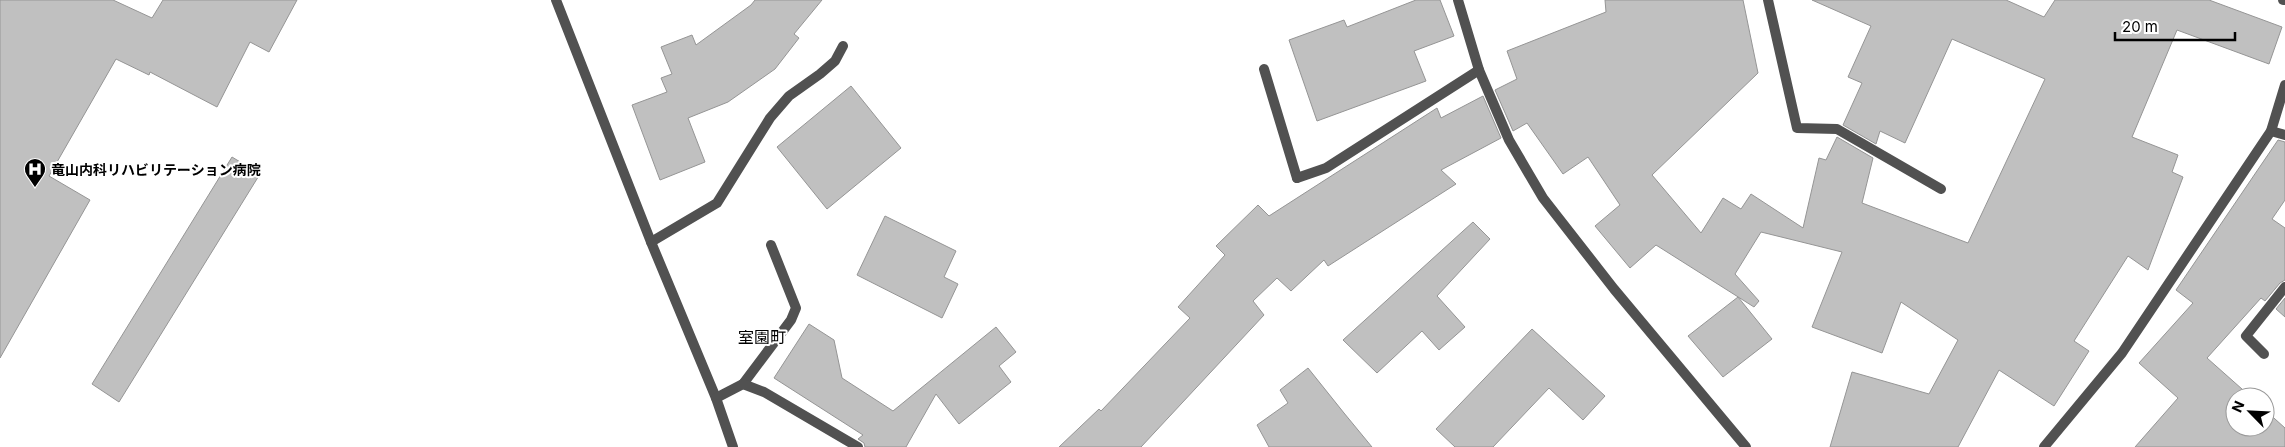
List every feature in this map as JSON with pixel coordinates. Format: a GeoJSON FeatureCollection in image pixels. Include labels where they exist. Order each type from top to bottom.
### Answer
{"type":"FeatureCollection","features":[{"type":"Feature","properties":{"kind":"street"},"geometry":{"type":"LineString","coordinates":[[556,0],[651,242],[716,398],[733,447]]}},
{"type":"Feature","properties":{"kind":"street"},"geometry":{"type":"LineString","coordinates":[[1458,0],[1478,70],[1509,140],[1543,198],[1620,297],[1746,447]]}},
{"type":"Feature","properties":{"kind":"street"},"geometry":{"type":"LineString","coordinates":[[1768,0],[1798,128],[1837,129],[1941,189]]}},
{"type":"Feature","properties":{"kind":"street"},"geometry":{"type":"LineString","coordinates":[[651,242],[717,203],[770,118],[789,96],[820,74],[834,61],[843,46]]}},
{"type":"Feature","properties":{"kind":"street"},"geometry":{"type":"LineString","coordinates":[[1264,69],[1297,178],[1326,168],[1478,70]]}},
{"type":"Feature","properties":{"kind":"street"},"geometry":{"type":"LineString","coordinates":[[2044,447],[2122,353],[2271,131],[2285,85]]}},
{"type":"Feature","properties":{"kind":"street"},"geometry":{"type":"LineString","coordinates":[[2271,131],[2285,135]]}},
{"type":"Feature","properties":{"kind":"street"},"geometry":{"type":"LineString","coordinates":[[716,398],[743,384],[791,320],[796,308],[770,245]]}},
{"type":"Feature","properties":{"kind":"street"},"geometry":{"type":"LineString","coordinates":[[2264,354],[2246,336],[2285,287]]}},
{"type":"Feature","properties":{"kind":"street"},"geometry":{"type":"LineString","coordinates":[[743,384],[764,392],[858,447]]}},
{"type":"Feature","properties":{"kind":"building"},"geometry":{"type":"Polygon","coordinates":[[[0,0],[113,0],[152,18],[163,0],[297,0],[269,52],[250,42],[217,107],[150,72],[149,75],[116,59],[49,176],[90,200],[0,358],[0,0]]]}},
{"type":"Feature","properties":{"kind":"building"},"geometry":{"type":"Polygon","coordinates":[[[755,0],[822,0],[794,34],[799,38],[775,69],[728,102],[688,118],[705,162],[660,180],[632,105],[667,92],[661,78],[672,74],[661,47],[692,35],[696,45],[751,5],[755,0]]]}},
{"type":"Feature","properties":{"kind":"building"},"geometry":{"type":"Polygon","coordinates":[[[1416,0],[1440,0],[1454,36],[1414,51],[1426,81],[1317,121],[1289,40],[1344,20],[1347,27],[1416,0]]]}},
{"type":"Feature","properties":{"kind":"building"},"geometry":{"type":"Polygon","coordinates":[[[1605,0],[1743,0],[1758,73],[1652,175],[1701,233],[1723,198],[1741,209],[1751,194],[1803,228],[1819,158],[1826,160],[1837,137],[1873,158],[1862,203],[1968,243],[2045,79],[1952,39],[1905,143],[1880,131],[1876,144],[1843,125],[1862,83],[1848,77],[1871,26],[1812,0],[2006,0],[2044,17],[2055,0],[2209,0],[2282,27],[2269,64],[2177,30],[2132,137],[2178,155],[2172,172],[2183,177],[2148,270],[2128,256],[2074,341],[2089,351],[2054,406],[1999,370],[1958,447],[1830,447],[1852,372],[1929,394],[1958,340],[1901,302],[1882,353],[1812,327],[1842,252],[1761,232],[1735,274],[1759,301],[1754,307],[1656,245],[1630,268],[1595,226],[1620,205],[1588,157],[1563,174],[1527,123],[1513,131],[1495,90],[1517,79],[1507,51],[1606,12],[1605,0]]]}},
{"type":"Feature","properties":{"kind":"building"},"geometry":{"type":"Polygon","coordinates":[[[851,86],[901,148],[827,209],[777,147],[851,86]]]}},
{"type":"Feature","properties":{"kind":"building"},"geometry":{"type":"Polygon","coordinates":[[[1483,96],[1501,138],[1441,170],[1456,184],[1328,266],[1324,260],[1291,291],[1277,278],[1253,301],[1264,315],[1141,447],[1059,447],[1099,409],[1101,411],[1190,318],[1178,307],[1225,255],[1216,246],[1258,205],[1269,216],[1437,108],[1441,118],[1483,96]]]}},
{"type":"Feature","properties":{"kind":"building"},"geometry":{"type":"Polygon","coordinates":[[[2278,140],[2285,142],[2285,200],[2272,219],[2285,228],[2285,280],[2280,283],[2265,301],[2261,298],[2207,358],[2240,387],[2225,387],[2225,437],[2275,437],[2275,419],[2285,428],[2285,447],[2135,447],[2178,398],[2139,363],[2193,303],[2176,290],[2278,140]]]}},
{"type":"Feature","properties":{"kind":"building"},"geometry":{"type":"Polygon","coordinates":[[[232,157],[260,174],[119,402],[92,384],[232,157]]]}},
{"type":"Feature","properties":{"kind":"building"},"geometry":{"type":"Polygon","coordinates":[[[885,216],[956,251],[944,277],[958,284],[942,318],[857,275],[885,216]]]}},
{"type":"Feature","properties":{"kind":"building"},"geometry":{"type":"Polygon","coordinates":[[[1473,222],[1490,239],[1437,296],[1465,327],[1439,350],[1422,331],[1377,373],[1343,340],[1473,222]]]}},
{"type":"Feature","properties":{"kind":"building"},"geometry":{"type":"Polygon","coordinates":[[[1738,297],[1772,339],[1723,377],[1688,336],[1738,297]]]}},
{"type":"Feature","properties":{"kind":"building"},"geometry":{"type":"Polygon","coordinates":[[[2285,298],[2285,317],[2276,309],[2285,298]]]}},
{"type":"Feature","properties":{"kind":"building"},"geometry":{"type":"Polygon","coordinates":[[[809,324],[834,340],[842,378],[893,411],[996,327],[1016,352],[999,366],[1011,382],[959,424],[936,394],[906,447],[865,447],[864,443],[858,439],[863,435],[774,378],[809,324]]]}},
{"type":"Feature","properties":{"kind":"building"},"geometry":{"type":"Polygon","coordinates":[[[1532,329],[1605,396],[1583,420],[1549,388],[1493,447],[1455,447],[1436,429],[1532,329]]]}},
{"type":"Feature","properties":{"kind":"building"},"geometry":{"type":"Polygon","coordinates":[[[1308,368],[1372,447],[1269,447],[1257,425],[1288,403],[1280,390],[1308,368]]]}},
{"type":"Feature","properties":{"kind":"place","name":"竜山内科リハビリテーション病院"},"geometry":{"type":"Point","coordinates":[35,188]}},
{"type":"Feature","properties":{"kind":"district","name":"室園町"},"geometry":{"type":"Point","coordinates":[762,337]}}]}
